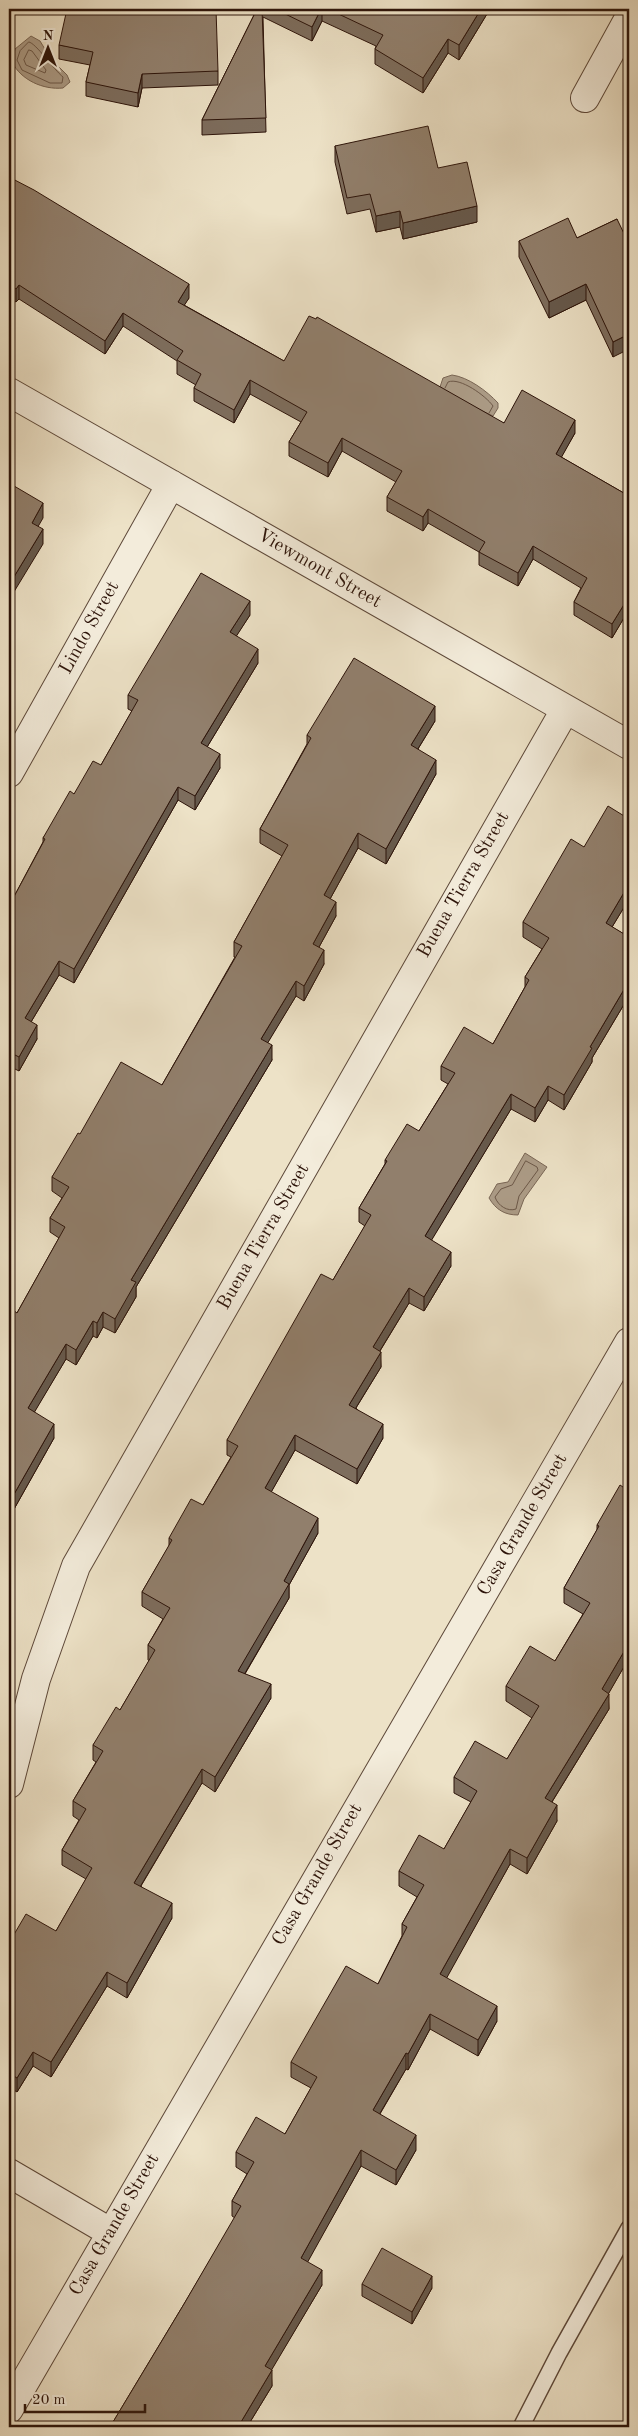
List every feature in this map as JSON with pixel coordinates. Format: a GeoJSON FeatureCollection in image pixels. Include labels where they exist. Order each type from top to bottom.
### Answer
{"type":"FeatureCollection","features":[{"type":"Feature","properties":{"kind":"street"},"geometry":{"type":"LineString","coordinates":[[584,98],[629,18]]}},
{"type":"Feature","properties":{"kind":"street","name":"Viewmont Street"},"geometry":{"type":"LineString","coordinates":[[9,392],[629,746]]}},
{"type":"Feature","properties":{"kind":"street","name":"Lindo Street"},"geometry":{"type":"LineString","coordinates":[[9,773],[171,484]]}},
{"type":"Feature","properties":{"kind":"street","name":"Buena Tierra Street"},"geometry":{"type":"LineString","coordinates":[[9,1784],[36,1679],[76,1566],[565,710]]}},
{"type":"Feature","properties":{"kind":"street","name":"Casa Grande Street"},"geometry":{"type":"LineString","coordinates":[[9,2409],[110,2232],[629,1342]]}},
{"type":"Feature","properties":{"kind":"street"},"geometry":{"type":"LineString","coordinates":[[9,2173],[110,2232]]}},
{"type":"Feature","properties":{"kind":"lane"},"geometry":{"type":"LineString","coordinates":[[521,2427],[559,2353],[629,2228]]}},
{"type":"Feature","properties":{"kind":"water"},"geometry":{"type":"Polygon","coordinates":[[[31,36],[40,41],[51,59],[67,75],[70,82],[63,88],[40,85],[27,79],[12,62],[15,49],[31,36]]]}},
{"type":"Feature","properties":{"kind":"water"},"geometry":{"type":"Polygon","coordinates":[[[452,375],[471,382],[494,398],[498,403],[498,408],[493,416],[439,390],[443,378],[452,375]]]}},
{"type":"Feature","properties":{"kind":"water"},"geometry":{"type":"Polygon","coordinates":[[[525,1153],[547,1167],[524,1199],[518,1215],[509,1214],[498,1209],[489,1198],[497,1184],[508,1182],[525,1153]]]}},
{"type":"Feature","properties":{"kind":"building"},"geometry":{"type":"Polygon","coordinates":[[[67,9],[216,9],[218,71],[142,74],[138,93],[86,82],[93,52],[59,45],[67,9]]]}},
{"type":"Feature","properties":{"kind":"building"},"geometry":{"type":"Polygon","coordinates":[[[257,9],[262,9],[266,118],[202,120],[257,9]]]}},
{"type":"Feature","properties":{"kind":"building"},"geometry":{"type":"Polygon","coordinates":[[[275,9],[321,9],[312,27],[275,9]]]}},
{"type":"Feature","properties":{"kind":"building"},"geometry":{"type":"Polygon","coordinates":[[[328,9],[481,9],[459,45],[448,39],[423,78],[375,49],[383,35],[328,9]]]}},
{"type":"Feature","properties":{"kind":"building"},"geometry":{"type":"Polygon","coordinates":[[[428,126],[438,168],[467,162],[477,206],[403,223],[400,211],[376,216],[370,194],[347,198],[335,146],[428,126]]]}},
{"type":"Feature","properties":{"kind":"building"},"geometry":{"type":"Polygon","coordinates":[[[9,177],[34,190],[189,284],[178,302],[284,361],[309,316],[316,319],[317,317],[504,423],[522,390],[575,420],[556,454],[629,496],[629,598],[612,624],[574,602],[587,578],[533,546],[518,573],[479,552],[485,542],[428,509],[423,517],[387,497],[402,471],[342,438],[328,463],[289,442],[307,412],[250,380],[234,410],[194,388],[201,374],[177,360],[183,351],[123,313],[105,341],[19,285],[16,289],[9,284],[9,177]]]}},
{"type":"Feature","properties":{"kind":"building"},"geometry":{"type":"Polygon","coordinates":[[[568,218],[577,238],[617,219],[629,244],[629,334],[613,342],[586,284],[549,302],[519,241],[568,218]]]}},
{"type":"Feature","properties":{"kind":"building"},"geometry":{"type":"Polygon","coordinates":[[[9,483],[43,503],[32,523],[43,529],[9,585],[9,483]]]}},
{"type":"Feature","properties":{"kind":"building"},"geometry":{"type":"Polygon","coordinates":[[[201,573],[250,601],[230,632],[258,649],[201,743],[220,754],[195,796],[178,787],[74,969],[59,961],[25,1018],[37,1025],[19,1057],[9,1052],[9,906],[45,839],[43,838],[70,791],[74,794],[93,761],[101,765],[138,700],[128,695],[201,573]]]}},
{"type":"Feature","properties":{"kind":"building"},"geometry":{"type":"Polygon","coordinates":[[[354,658],[435,706],[411,745],[436,760],[386,849],[358,833],[324,895],[336,902],[313,944],[324,950],[304,986],[296,981],[261,1039],[272,1045],[131,1280],[136,1282],[115,1319],[103,1312],[97,1323],[93,1321],[76,1350],[66,1344],[28,1408],[54,1424],[9,1503],[9,1318],[13,1310],[17,1313],[65,1227],[50,1218],[69,1187],[52,1177],[78,1133],[80,1134],[121,1062],[162,1085],[242,946],[234,942],[288,845],[260,829],[311,738],[307,735],[354,658]]]}},
{"type":"Feature","properties":{"kind":"building"},"geometry":{"type":"Polygon","coordinates":[[[608,806],[629,819],[629,884],[606,923],[629,937],[629,964],[625,971],[629,974],[629,981],[564,1095],[548,1086],[535,1108],[511,1094],[425,1236],[451,1252],[424,1297],[409,1288],[373,1347],[381,1352],[349,1405],[383,1424],[357,1469],[295,1435],[265,1488],[318,1518],[284,1581],[289,1584],[238,1671],[271,1684],[215,1777],[202,1769],[134,1883],[172,1903],[127,1983],[107,1972],[51,2062],[33,2052],[17,2078],[9,2073],[9,1943],[26,1914],[56,1931],[92,1868],[62,1850],[86,1809],[73,1801],[103,1751],[93,1745],[116,1707],[120,1710],[155,1650],[148,1645],[170,1608],[142,1592],[172,1540],[169,1538],[191,1499],[203,1505],[238,1446],[227,1440],[321,1274],[333,1280],[371,1215],[359,1208],[387,1161],[385,1160],[407,1124],[419,1131],[455,1073],[441,1066],[464,1027],[493,1044],[529,980],[525,977],[549,938],[523,922],[571,839],[584,847],[608,806]]]}},
{"type":"Feature","properties":{"kind":"building"},"geometry":{"type":"Polygon","coordinates":[[[620,1485],[629,1491],[629,1643],[602,1689],[609,1694],[545,1798],[557,1805],[527,1858],[510,1849],[440,1974],[497,2006],[478,2040],[430,2014],[408,2054],[406,2053],[373,2110],[416,2135],[396,2170],[361,2150],[301,2258],[322,2270],[265,2366],[272,2370],[238,2427],[110,2427],[241,2206],[232,2201],[254,2162],[236,2152],[256,2117],[285,2134],[317,2077],[291,2062],[346,1966],[378,1984],[407,1927],[402,1924],[424,1885],[399,1871],[419,1835],[444,1849],[477,1791],[454,1777],[475,1741],[507,1759],[539,1706],[506,1686],[530,1646],[555,1661],[590,1603],[564,1588],[620,1485]]]}},
{"type":"Feature","properties":{"kind":"building"},"geometry":{"type":"Polygon","coordinates":[[[382,2248],[432,2276],[412,2312],[362,2284],[382,2248]]]}}]}
